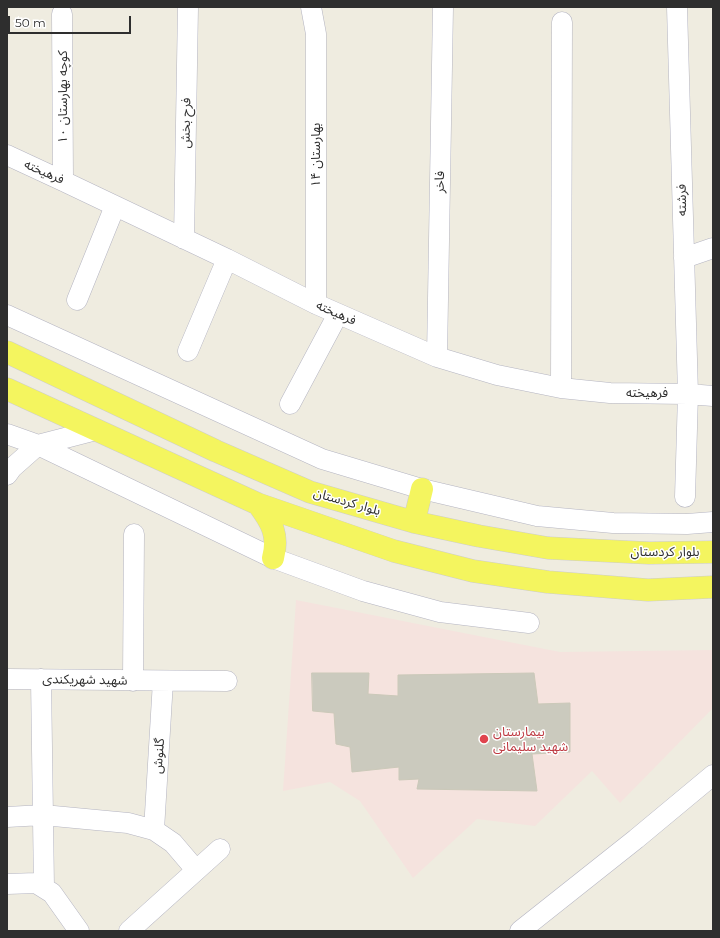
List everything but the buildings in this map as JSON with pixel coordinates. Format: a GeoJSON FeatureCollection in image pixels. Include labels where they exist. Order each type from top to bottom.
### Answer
{"type":"FeatureCollection","features":[{"type":"Feature","properties":{"kind":"main road","name":"بلوار کردستان"},"geometry":{"type":"LineString","coordinates":[[7,352],[216,450],[310,492],[414,522],[479,536],[548,548],[650,554],[713,552]]}},
{"type":"Feature","properties":{"kind":"main road"},"geometry":{"type":"LineString","coordinates":[[7,389],[258,504],[394,551],[473,571],[548,582],[648,590],[713,587]]}},
{"type":"Feature","properties":{"kind":"main road"},"geometry":{"type":"LineString","coordinates":[[414,522],[422,489]]}},
{"type":"Feature","properties":{"kind":"main road"},"geometry":{"type":"LineString","coordinates":[[258,504],[269,519],[275,532],[276,548],[273,558]]}},
{"type":"Feature","properties":{"kind":"street","name":"فرح بخش"},"geometry":{"type":"LineString","coordinates":[[184,239],[188,7]]}},
{"type":"Feature","properties":{"kind":"street","name":"بهارستان ۱۴"},"geometry":{"type":"LineString","coordinates":[[310,7],[316,34],[316,304]]}},
{"type":"Feature","properties":{"kind":"street","name":"فاخر"},"geometry":{"type":"LineString","coordinates":[[437,357],[443,7]]}},
{"type":"Feature","properties":{"kind":"street","name":"فرشته"},"geometry":{"type":"LineString","coordinates":[[677,7],[688,394],[685,497]]}},
{"type":"Feature","properties":{"kind":"street","name":"کوچه بهارستان ۱۰"},"geometry":{"type":"LineString","coordinates":[[62,14],[63,181]]}},
{"type":"Feature","properties":{"kind":"street"},"geometry":{"type":"LineString","coordinates":[[561,388],[562,22]]}},
{"type":"Feature","properties":{"kind":"street","name":"فرهیخته"},"geometry":{"type":"LineString","coordinates":[[9,162],[63,181],[227,259],[316,304],[437,357],[497,376],[561,388],[610,393],[688,394],[713,396]]}},
{"type":"Feature","properties":{"kind":"street"},"geometry":{"type":"LineString","coordinates":[[78,300],[115,206]]}},
{"type":"Feature","properties":{"kind":"street"},"geometry":{"type":"LineString","coordinates":[[684,258],[713,248]]}},
{"type":"Feature","properties":{"kind":"street"},"geometry":{"type":"LineString","coordinates":[[188,351],[227,259]]}},
{"type":"Feature","properties":{"kind":"street"},"geometry":{"type":"LineString","coordinates":[[290,404],[338,314]]}},
{"type":"Feature","properties":{"kind":"street"},"geometry":{"type":"LineString","coordinates":[[7,315],[322,459],[422,489],[537,516],[613,523],[687,524],[713,522]]}},
{"type":"Feature","properties":{"kind":"street"},"geometry":{"type":"LineString","coordinates":[[7,475],[12,468],[38,446],[96,430]]}},
{"type":"Feature","properties":{"kind":"street"},"geometry":{"type":"LineString","coordinates":[[7,434],[38,446],[273,558],[363,591],[440,612],[529,623]]}},
{"type":"Feature","properties":{"kind":"street"},"geometry":{"type":"LineString","coordinates":[[133,681],[134,534]]}},
{"type":"Feature","properties":{"kind":"street","name":"شهید شهریکندی"},"geometry":{"type":"LineString","coordinates":[[7,679],[227,681]]}},
{"type":"Feature","properties":{"kind":"street"},"geometry":{"type":"LineString","coordinates":[[41,679],[44,888]]}},
{"type":"Feature","properties":{"kind":"street","name":"گلنوش"},"geometry":{"type":"LineString","coordinates":[[154,830],[163,681]]}},
{"type":"Feature","properties":{"kind":"street"},"geometry":{"type":"LineString","coordinates":[[520,931],[636,839],[713,775]]}},
{"type":"Feature","properties":{"kind":"street"},"geometry":{"type":"LineString","coordinates":[[7,817],[43,815],[128,823],[154,830],[173,844],[196,870]]}},
{"type":"Feature","properties":{"kind":"street"},"geometry":{"type":"LineString","coordinates":[[129,931],[220,849]]}},
{"type":"Feature","properties":{"kind":"street"},"geometry":{"type":"LineString","coordinates":[[7,884],[36,883],[52,893],[79,931]]}},
{"type":"Feature","properties":{"kind":"shaded area","name":"بیمارستان شهید سلیمانی"},"geometry":{"type":"Polygon","coordinates":[[[296,600],[560,652],[713,650],[713,708],[620,803],[592,771],[535,826],[477,819],[413,878],[360,801],[330,782],[283,791],[296,600]]]}},
{"type":"Feature","properties":{"kind":"place","name":"بیمارستان شهید سلیمانی"},"geometry":{"type":"Point","coordinates":[484,739]}}]}
